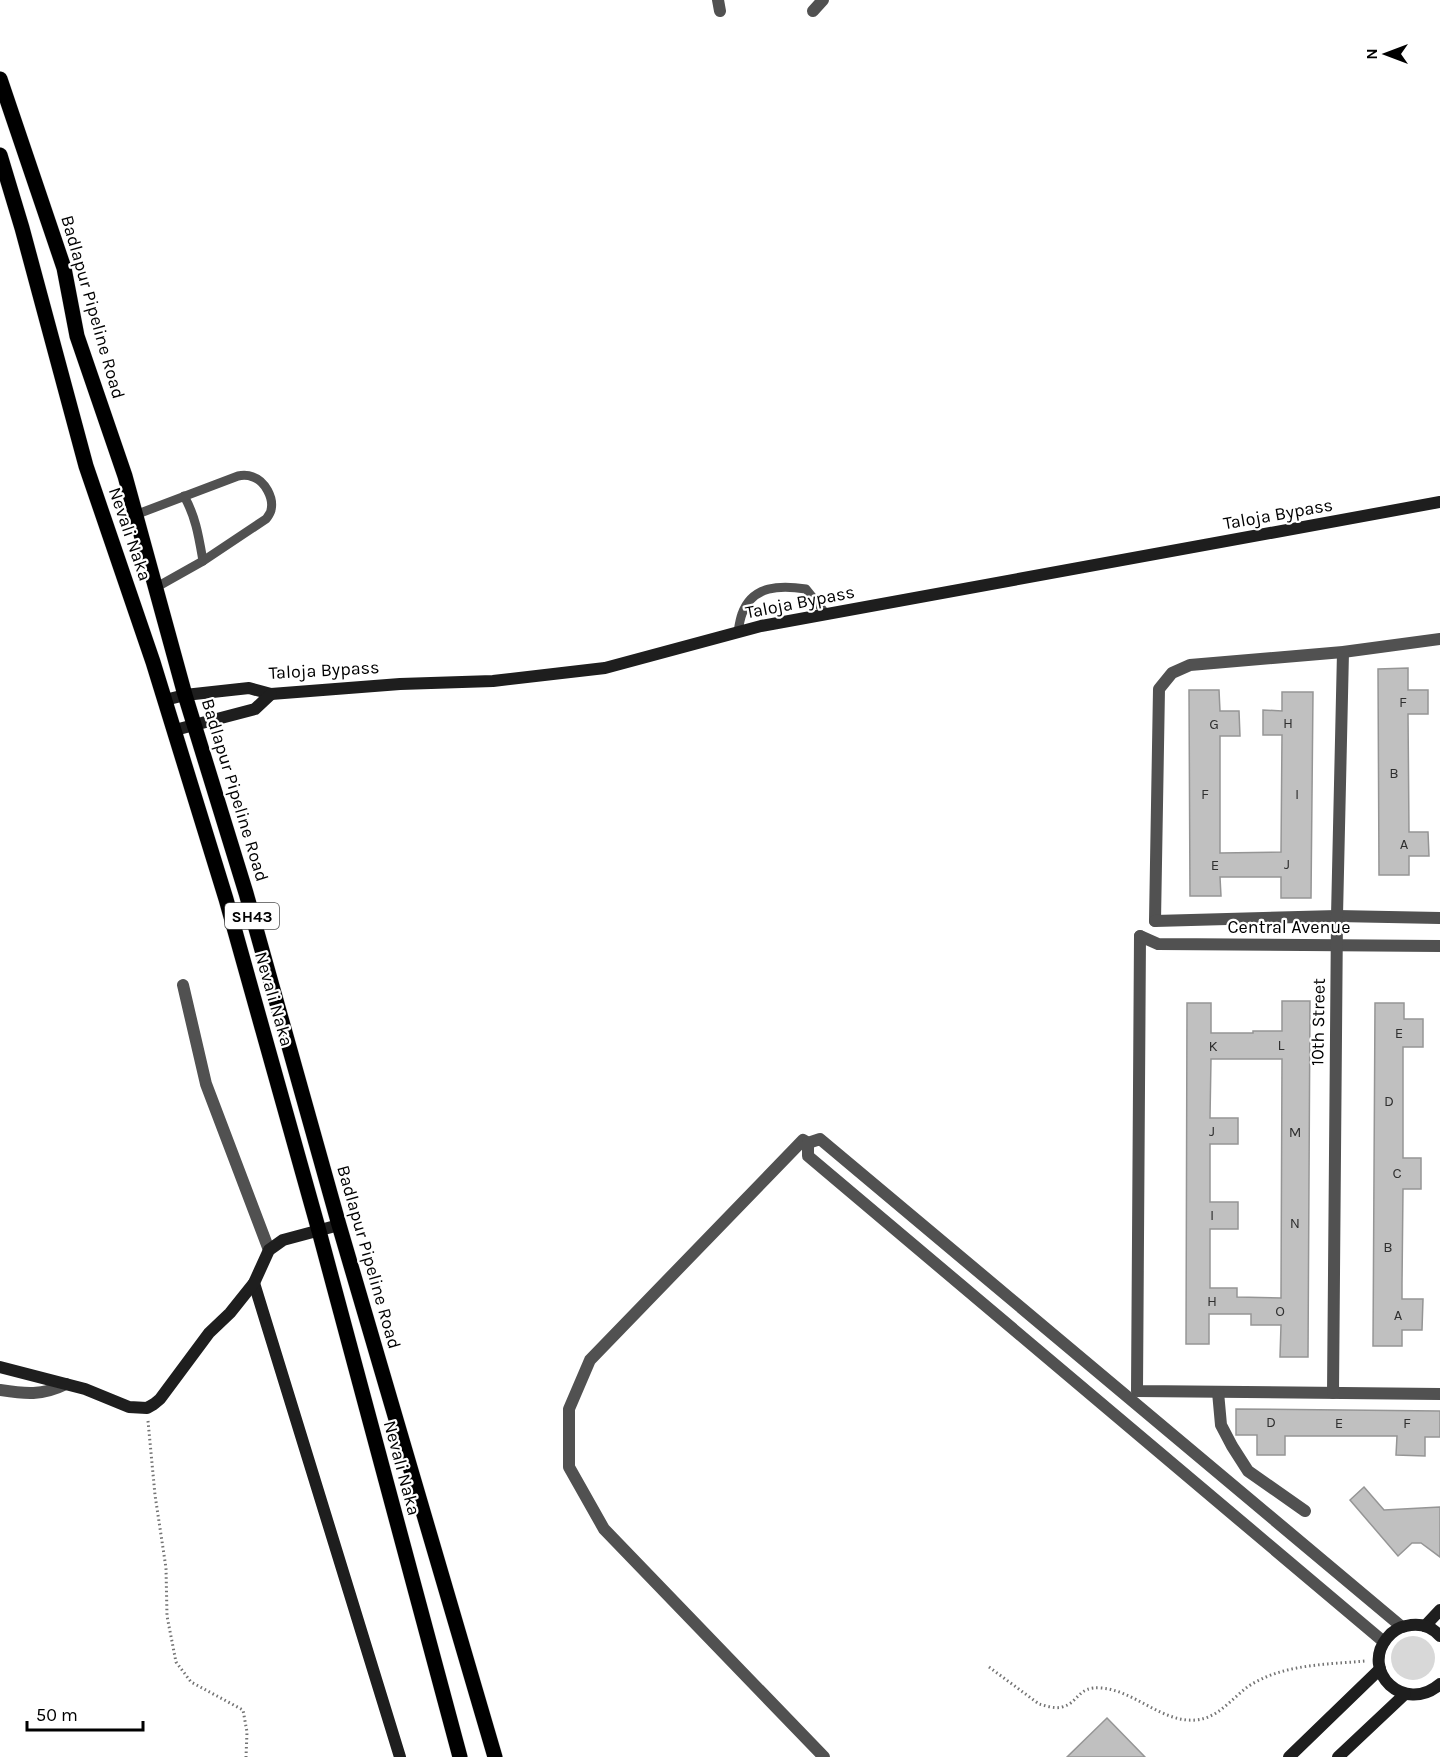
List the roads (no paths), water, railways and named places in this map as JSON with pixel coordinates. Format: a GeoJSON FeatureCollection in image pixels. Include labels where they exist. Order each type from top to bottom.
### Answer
{"type":"FeatureCollection","features":[{"type":"Feature","properties":{"kind":"main road","name":"Badlapur Pipeline Road"},"geometry":{"type":"LineString","coordinates":[[0,79],[64,268],[78,336],[125,476],[185,695],[246,893],[339,1225],[495,1757]]}},
{"type":"Feature","properties":{"kind":"main road","name":"Nevali Naka"},"geometry":{"type":"LineString","coordinates":[[0,155],[86,466],[175,730],[226,899],[320,1231],[460,1757]]}},
{"type":"Feature","properties":{"kind":"main road"},"geometry":{"type":"LineString","coordinates":[[54,346],[78,336]]}},
{"type":"Feature","properties":{"kind":"main road","name":"Taloja Bypass"},"geometry":{"type":"LineString","coordinates":[[165,700],[185,695],[249,688],[271,694],[399,684],[493,681],[605,668],[761,626],[1440,502]]}},
{"type":"Feature","properties":{"kind":"main road"},"geometry":{"type":"LineString","coordinates":[[175,730],[255,709],[271,694]]}},
{"type":"Feature","properties":{"kind":"main road"},"geometry":{"type":"LineString","coordinates":[[0,1367],[85,1389],[129,1407],[147,1408],[160,1399],[209,1333],[230,1313],[254,1283],[269,1250],[282,1240],[339,1225]]}},
{"type":"Feature","properties":{"kind":"main road"},"geometry":{"type":"LineString","coordinates":[[254,1283],[400,1757]]}},
{"type":"Feature","properties":{"kind":"main road"},"geometry":{"type":"LineString","coordinates":[[1425,1626],[1440,1610]]}},
{"type":"Feature","properties":{"kind":"main road"},"geometry":{"type":"LineString","coordinates":[[1438,1690],[1424,1694],[1405,1694],[1394,1689],[1385,1680],[1380,1664],[1384,1642],[1391,1633],[1402,1627],[1413,1624],[1425,1626],[1440,1636]]}},
{"type":"Feature","properties":{"kind":"main road"},"geometry":{"type":"LineString","coordinates":[[1289,1757],[1380,1664]]}},
{"type":"Feature","properties":{"kind":"main road"},"geometry":{"type":"LineString","coordinates":[[1338,1757],[1405,1694]]}},
{"type":"Feature","properties":{"kind":"street"},"geometry":{"type":"LineString","coordinates":[[810,0],[813,11],[823,0]]}},
{"type":"Feature","properties":{"kind":"street"},"geometry":{"type":"LineString","coordinates":[[1440,639],[1343,652],[1190,665],[1172,673],[1159,689],[1155,921],[1140,936],[1137,1391],[1440,1394]]}},
{"type":"Feature","properties":{"kind":"street","name":"10th Street"},"geometry":{"type":"LineString","coordinates":[[1332,1393],[1337,916],[1343,652]]}},
{"type":"Feature","properties":{"kind":"street","name":"Central Avenue"},"geometry":{"type":"LineString","coordinates":[[1155,921],[1337,916],[1440,918]]}},
{"type":"Feature","properties":{"kind":"street","name":"Central Avenue"},"geometry":{"type":"LineString","coordinates":[[1140,936],[1158,944],[1440,946]]}},
{"type":"Feature","properties":{"kind":"street"},"geometry":{"type":"LineString","coordinates":[[183,986],[206,1084],[269,1250]]}},
{"type":"Feature","properties":{"kind":"street"},"geometry":{"type":"LineString","coordinates":[[824,1757],[604,1529],[569,1467],[569,1409],[590,1360],[803,1140],[808,1143],[820,1139],[1402,1627]]}},
{"type":"Feature","properties":{"kind":"street"},"geometry":{"type":"LineString","coordinates":[[808,1143],[808,1156],[1384,1642]]}},
{"type":"Feature","properties":{"kind":"street"},"geometry":{"type":"LineString","coordinates":[[0,1390],[31,1393],[52,1391],[66,1384]]}},
{"type":"Feature","properties":{"kind":"street"},"geometry":{"type":"LineString","coordinates":[[1218,1392],[1221,1425],[1248,1471],[1305,1511]]}},
{"type":"Feature","properties":{"kind":"lane"},"geometry":{"type":"LineString","coordinates":[[135,515],[238,476],[256,477],[269,495],[271,511],[266,519],[203,561],[156,588]]}},
{"type":"Feature","properties":{"kind":"lane"},"geometry":{"type":"LineString","coordinates":[[184,496],[197,525],[203,561]]}},
{"type":"Feature","properties":{"kind":"lane"},"geometry":{"type":"LineString","coordinates":[[738,632],[742,612],[754,595],[772,587],[790,586],[806,589],[826,614]]}}]}
